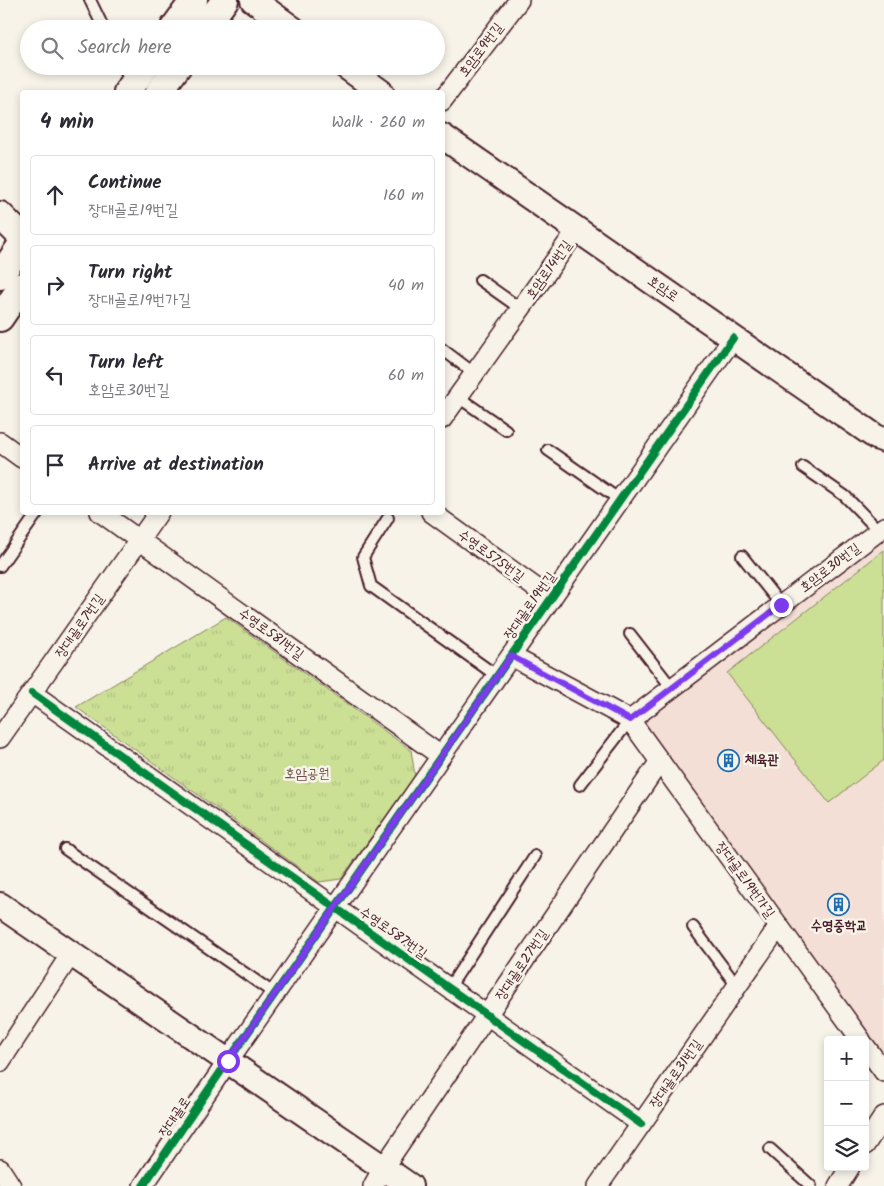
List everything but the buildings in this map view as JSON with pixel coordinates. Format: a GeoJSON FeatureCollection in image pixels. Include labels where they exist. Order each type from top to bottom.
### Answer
{"type":"FeatureCollection","features":[{"type":"Feature","properties":{"kind":"main road"},"geometry":{"type":"LineString","coordinates":[[180,20],[194,0]]}},
{"type":"Feature","properties":{"kind":"main road"},"geometry":{"type":"LineString","coordinates":[[211,20],[225,0]]}},
{"type":"Feature","properties":{"kind":"main road"},"geometry":{"type":"LineString","coordinates":[[160,90],[171,75]]}},
{"type":"Feature","properties":{"kind":"main road"},"geometry":{"type":"LineString","coordinates":[[0,215],[20,235]]}},
{"type":"Feature","properties":{"kind":"main road"},"geometry":{"type":"LineString","coordinates":[[0,276],[20,247]]}},
{"type":"Feature","properties":{"kind":"main road"},"geometry":{"type":"LineString","coordinates":[[0,318],[20,289]]}},
{"type":"Feature","properties":{"kind":"street"},"geometry":{"type":"LineString","coordinates":[[253,0],[281,20]]}},
{"type":"Feature","properties":{"kind":"street","name":"호암로9번길"},"geometry":{"type":"LineString","coordinates":[[445,97],[520,0]]}},
{"type":"Feature","properties":{"kind":"street"},"geometry":{"type":"LineString","coordinates":[[357,75],[378,90]]}},
{"type":"Feature","properties":{"kind":"street","name":"호암로"},"geometry":{"type":"LineString","coordinates":[[445,138],[876,437],[884,440]]}},
{"type":"Feature","properties":{"kind":"street","name":"호암로14번길"},"geometry":{"type":"LineString","coordinates":[[445,415],[577,230]]}},
{"type":"Feature","properties":{"kind":"street","name":"장대골로19번길"},"geometry":{"type":"LineString","coordinates":[[228,1061],[733,338]]}},
{"type":"Feature","properties":{"kind":"street"},"geometry":{"type":"LineString","coordinates":[[0,442],[20,457]]}},
{"type":"Feature","properties":{"kind":"street","name":"수영로581번길"},"geometry":{"type":"LineString","coordinates":[[104,515],[441,756]]}},
{"type":"Feature","properties":{"kind":"street","name":"장대골로7번길"},"geometry":{"type":"LineString","coordinates":[[0,738],[157,515]]}},
{"type":"Feature","properties":{"kind":"street","name":"수영로575번길"},"geometry":{"type":"LineString","coordinates":[[435,515],[551,599]]}},
{"type":"Feature","properties":{"kind":"street","name":"호암로30번길"},"geometry":{"type":"LineString","coordinates":[[630,720],[881,529]]}},
{"type":"Feature","properties":{"kind":"street","name":"장대골로19번가길"},"geometry":{"type":"LineString","coordinates":[[511,656],[630,720],[858,1036]]}},
{"type":"Feature","properties":{"kind":"street","name":"수영로587번길"},"geometry":{"type":"LineString","coordinates":[[32,693],[641,1124]]}},
{"type":"Feature","properties":{"kind":"street","name":"장대골로27번길"},"geometry":{"type":"LineString","coordinates":[[378,1177],[660,761]]}},
{"type":"Feature","properties":{"kind":"street"},"geometry":{"type":"LineString","coordinates":[[0,905],[228,1061],[378,1177],[410,1186]]}},
{"type":"Feature","properties":{"kind":"street","name":"장대골로31번길"},"geometry":{"type":"LineString","coordinates":[[598,1186],[778,926]]}},
{"type":"Feature","properties":{"kind":"street"},"geometry":{"type":"LineString","coordinates":[[0,1062],[71,954]]}},
{"type":"Feature","properties":{"kind":"street"},"geometry":{"type":"LineString","coordinates":[[869,1051],[884,1072]]}},
{"type":"Feature","properties":{"kind":"street","name":"장대골로"},"geometry":{"type":"LineString","coordinates":[[144,1186],[228,1061]]}},
{"type":"Feature","properties":{"kind":"street"},"geometry":{"type":"LineString","coordinates":[[869,1139],[884,1116]]}},
{"type":"Feature","properties":{"kind":"street"},"geometry":{"type":"LineString","coordinates":[[0,1169],[11,1186]]}},
{"type":"Feature","properties":{"kind":"street"},"geometry":{"type":"LineString","coordinates":[[838,1186],[847,1171]]}},
{"type":"Feature","properties":{"kind":"lane"},"geometry":{"type":"LineString","coordinates":[[90,0],[100,20]]}},
{"type":"Feature","properties":{"kind":"lane","name":"호암로14번길"},"geometry":{"type":"LineString","coordinates":[[480,280],[521,309]]}},
{"type":"Feature","properties":{"kind":"lane"},"geometry":{"type":"LineString","coordinates":[[445,351],[475,374]]}},
{"type":"Feature","properties":{"kind":"lane"},"geometry":{"type":"LineString","coordinates":[[458,397],[506,430]]}},
{"type":"Feature","properties":{"kind":"lane"},"geometry":{"type":"LineString","coordinates":[[548,450],[620,500]]}},
{"type":"Feature","properties":{"kind":"lane","name":"호암로30번길"},"geometry":{"type":"LineString","coordinates":[[803,467],[845,496],[881,529]]}},
{"type":"Feature","properties":{"kind":"lane"},"geometry":{"type":"LineString","coordinates":[[0,566],[36,515]]}},
{"type":"Feature","properties":{"kind":"lane"},"geometry":{"type":"LineString","coordinates":[[388,518],[363,557],[371,586],[497,676]]}},
{"type":"Feature","properties":{"kind":"lane"},"geometry":{"type":"LineString","coordinates":[[742,556],[781,605]]}},
{"type":"Feature","properties":{"kind":"lane"},"geometry":{"type":"LineString","coordinates":[[630,634],[672,688]]}},
{"type":"Feature","properties":{"kind":"lane"},"geometry":{"type":"LineString","coordinates":[[580,785],[630,720]]}},
{"type":"Feature","properties":{"kind":"lane"},"geometry":{"type":"LineString","coordinates":[[66,849],[275,994]]}},
{"type":"Feature","properties":{"kind":"lane"},"geometry":{"type":"LineString","coordinates":[[449,988],[535,856]]}},
{"type":"Feature","properties":{"kind":"lane"},"geometry":{"type":"LineString","coordinates":[[693,927],[737,986]]}},
{"type":"Feature","properties":{"kind":"lane"},"geometry":{"type":"LineString","coordinates":[[770,1149],[811,1186]]}},
{"type":"Feature","properties":{"kind":"shaded area"},"geometry":{"type":"Polygon","coordinates":[[[884,540],[884,1058],[642,721],[716,668],[884,540]]]}},
{"type":"Feature","properties":{"kind":"green space"},"geometry":{"type":"Polygon","coordinates":[[[884,550],[884,760],[829,803],[727,673],[884,550]]]}},
{"type":"Feature","properties":{"kind":"green space","name":"호암공원"},"geometry":{"type":"Polygon","coordinates":[[[226,617],[411,750],[415,776],[341,879],[319,882],[76,707],[226,617]]]}},
{"type":"Feature","properties":{"kind":"cycle path"},"geometry":{"type":"LineString","coordinates":[[143,1186],[228,1061],[733,338]]}},
{"type":"Feature","properties":{"kind":"cycle path"},"geometry":{"type":"LineString","coordinates":[[32,693],[641,1124]]}},
{"type":"Feature","properties":{"kind":"place","name":"체육관"},"geometry":{"type":"Point","coordinates":[729,760]}},
{"type":"Feature","properties":{"kind":"place","name":"수영중학교"},"geometry":{"type":"Point","coordinates":[839,904]}},
{"type":"Feature","properties":{"kind":"route"},"geometry":{"type":"LineString","coordinates":[[228,1061],[511,656],[630,720],[781,605]]}}]}
